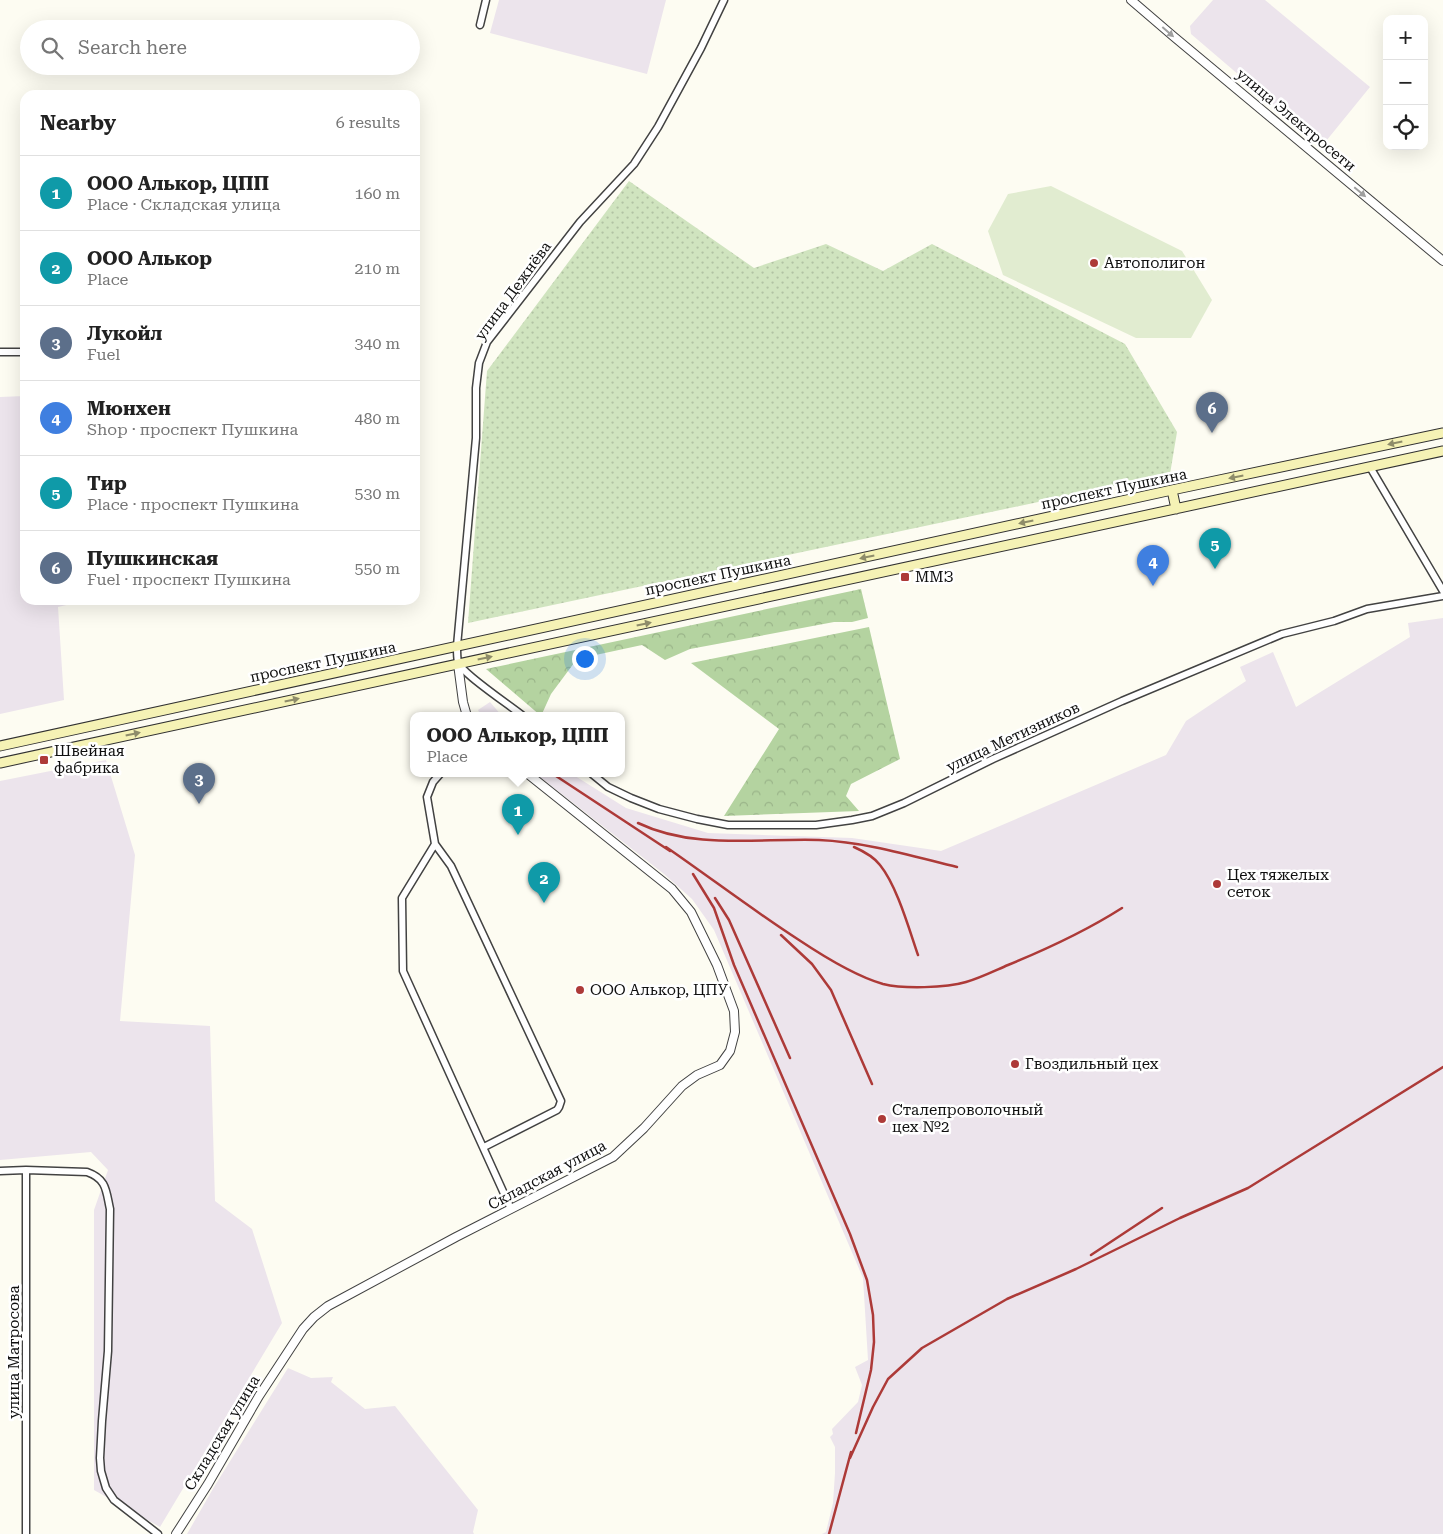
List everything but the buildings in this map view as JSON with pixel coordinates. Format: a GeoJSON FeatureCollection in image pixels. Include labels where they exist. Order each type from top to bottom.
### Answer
{"type":"FeatureCollection","features":[{"type":"Feature","properties":{"kind":"main road","name":"проспект Пушкина"},"geometry":{"type":"LineString","coordinates":[[0,746],[1172,490],[1443,433]]}},
{"type":"Feature","properties":{"kind":"main road","name":"проспект Пушкина"},"geometry":{"type":"LineString","coordinates":[[0,763],[1443,451]]}},
{"type":"Feature","properties":{"kind":"main road"},"geometry":{"type":"LineString","coordinates":[[1172,490],[1176,509]]}},
{"type":"Feature","properties":{"kind":"street"},"geometry":{"type":"LineString","coordinates":[[480,25],[486,0]]}},
{"type":"Feature","properties":{"kind":"street","name":"улица Дежнёва"},"geometry":{"type":"LineString","coordinates":[[458,664],[457,646],[475,448],[476,388],[479,363],[487,342],[580,222],[634,164],[658,127],[701,48],[724,0]]}},
{"type":"Feature","properties":{"kind":"street","name":"улица Электросети"},"geometry":{"type":"LineString","coordinates":[[1131,0],[1443,262]]}},
{"type":"Feature","properties":{"kind":"street"},"geometry":{"type":"LineString","coordinates":[[0,352],[20,352]]}},
{"type":"Feature","properties":{"kind":"street"},"geometry":{"type":"LineString","coordinates":[[1370,467],[1443,591]]}},
{"type":"Feature","properties":{"kind":"street","name":"улица Метизников"},"geometry":{"type":"LineString","coordinates":[[596,777],[608,786],[631,798],[659,809],[728,825],[807,825],[872,816],[1122,701],[1282,634],[1334,621],[1366,609],[1443,596]]}},
{"type":"Feature","properties":{"kind":"street"},"geometry":{"type":"LineString","coordinates":[[458,664],[466,712]]}},
{"type":"Feature","properties":{"kind":"street"},"geometry":{"type":"LineString","coordinates":[[458,664],[468,675],[518,712]]}},
{"type":"Feature","properties":{"kind":"street"},"geometry":{"type":"LineString","coordinates":[[437,777],[433,782],[427,797],[435,844],[451,866],[561,1101],[557,1110],[484,1147]]}},
{"type":"Feature","properties":{"kind":"street","name":"Складская улица"},"geometry":{"type":"LineString","coordinates":[[176,1534],[208,1484],[259,1396],[303,1329],[314,1317],[328,1306],[613,1157],[644,1128],[682,1086],[697,1075],[720,1065],[730,1052],[735,1032],[734,1011],[717,965],[691,912],[672,889],[532,777]]}},
{"type":"Feature","properties":{"kind":"street"},"geometry":{"type":"LineString","coordinates":[[435,844],[402,898],[403,971],[511,1209]]}},
{"type":"Feature","properties":{"kind":"street","name":"улица Матросова"},"geometry":{"type":"LineString","coordinates":[[26,1170],[26,1534]]}},
{"type":"Feature","properties":{"kind":"street"},"geometry":{"type":"LineString","coordinates":[[0,1171],[87,1172],[102,1180],[110,1209],[108,1351],[102,1421],[101,1471],[106,1488],[114,1500],[158,1534]]}},
{"type":"Feature","properties":{"kind":"shaded area"},"geometry":{"type":"Polygon","coordinates":[[[499,0],[666,0],[647,74],[490,33],[499,0]]]}},
{"type":"Feature","properties":{"kind":"shaded area"},"geometry":{"type":"Polygon","coordinates":[[[1213,0],[1265,0],[1370,87],[1322,146],[1191,34],[1190,26],[1213,0]]]}},
{"type":"Feature","properties":{"kind":"shaded area"},"geometry":{"type":"Polygon","coordinates":[[[20,396],[20,605],[66,605],[58,607],[64,700],[0,714],[0,397],[20,396]]]}},
{"type":"Feature","properties":{"kind":"shaded area"},"geometry":{"type":"Polygon","coordinates":[[[1443,618],[1443,1534],[822,1534],[826,1532],[833,1503],[835,1447],[830,1437],[833,1434],[832,1429],[858,1402],[862,1385],[855,1367],[868,1360],[863,1278],[714,930],[692,899],[664,874],[540,777],[577,777],[626,808],[708,833],[852,838],[941,851],[1166,755],[1186,721],[1246,681],[1240,667],[1273,652],[1296,707],[1410,637],[1408,623],[1443,618]]]}},
{"type":"Feature","properties":{"kind":"shaded area"},"geometry":{"type":"Polygon","coordinates":[[[490,702],[499,712],[479,712],[478,710],[490,702]]]}},
{"type":"Feature","properties":{"kind":"shaded area"},"geometry":{"type":"Polygon","coordinates":[[[106,760],[135,855],[120,1021],[210,1026],[215,1201],[252,1229],[282,1323],[160,1527],[94,1490],[94,1210],[108,1170],[91,1152],[0,1160],[0,781],[106,760]]]}},
{"type":"Feature","properties":{"kind":"shaded area"},"geometry":{"type":"Polygon","coordinates":[[[288,1368],[311,1378],[333,1377],[331,1382],[365,1409],[395,1406],[478,1510],[474,1534],[187,1534],[288,1368]]]}},
{"type":"Feature","properties":{"kind":"green space"},"geometry":{"type":"Polygon","coordinates":[[[629,181],[754,268],[826,244],[883,271],[932,244],[1125,344],[1177,432],[1170,474],[468,623],[487,371],[629,181]]]}},
{"type":"Feature","properties":{"kind":"green space","name":"Автополигон"},"geometry":{"type":"Polygon","coordinates":[[[1051,186],[1182,251],[1212,300],[1191,338],[1136,338],[1003,275],[988,231],[1008,194],[1051,186]]]}},
{"type":"Feature","properties":{"kind":"green space"},"geometry":{"type":"Polygon","coordinates":[[[861,589],[868,618],[852,622],[834,622],[690,649],[665,660],[642,645],[577,659],[551,694],[543,712],[536,712],[486,669],[861,589]]]}},
{"type":"Feature","properties":{"kind":"green space"},"geometry":{"type":"Polygon","coordinates":[[[869,627],[900,759],[851,784],[846,796],[859,811],[724,816],[779,729],[691,663],[869,627]]]}},
{"type":"Feature","properties":{"kind":"railway"},"geometry":{"type":"LineString","coordinates":[[558,777],[670,851]]}},
{"type":"Feature","properties":{"kind":"railway"},"geometry":{"type":"LineString","coordinates":[[638,823],[681,837],[704,840],[837,841],[889,850],[957,867]]}},
{"type":"Feature","properties":{"kind":"railway"},"geometry":{"type":"LineString","coordinates":[[666,847],[766,918],[839,965],[861,976],[891,986],[936,987],[971,980],[1037,953],[1122,908]]}},
{"type":"Feature","properties":{"kind":"railway"},"geometry":{"type":"LineString","coordinates":[[854,847],[875,859],[892,884],[918,955]]}},
{"type":"Feature","properties":{"kind":"railway"},"geometry":{"type":"LineString","coordinates":[[693,874],[714,908],[734,965],[850,1234],[867,1280],[873,1315],[874,1342],[871,1370],[856,1433]]}},
{"type":"Feature","properties":{"kind":"railway"},"geometry":{"type":"LineString","coordinates":[[715,898],[729,920],[790,1058]]}},
{"type":"Feature","properties":{"kind":"railway"},"geometry":{"type":"LineString","coordinates":[[781,935],[812,964],[831,990],[872,1084]]}},
{"type":"Feature","properties":{"kind":"railway"},"geometry":{"type":"LineString","coordinates":[[850,1458],[888,1379],[922,1348],[1007,1299],[1076,1269],[1180,1218],[1248,1188],[1443,1067]]}},
{"type":"Feature","properties":{"kind":"railway"},"geometry":{"type":"LineString","coordinates":[[1091,1255],[1162,1208]]}},
{"type":"Feature","properties":{"kind":"railway"},"geometry":{"type":"LineString","coordinates":[[829,1534],[851,1452]]}},
{"type":"Feature","properties":{"kind":"place","name":"Автополигон"},"geometry":{"type":"Point","coordinates":[1094,263]}},
{"type":"Feature","properties":{"kind":"place","name":"Пушкинская"},"geometry":{"type":"Point","coordinates":[1212,433]}},
{"type":"Feature","properties":{"kind":"place","name":"Тир"},"geometry":{"type":"Point","coordinates":[1215,569]}},
{"type":"Feature","properties":{"kind":"place","name":"ММЗ"},"geometry":{"type":"Point","coordinates":[905,577]}},
{"type":"Feature","properties":{"kind":"place","name":"Мюнхен"},"geometry":{"type":"Point","coordinates":[1153,586]}},
{"type":"Feature","properties":{"kind":"place","name":"Швейная фабрика"},"geometry":{"type":"Point","coordinates":[44,760]}},
{"type":"Feature","properties":{"kind":"place","name":"Лукойл"},"geometry":{"type":"Point","coordinates":[199,804]}},
{"type":"Feature","properties":{"kind":"place","name":"ООО Алькор, ЦПП"},"geometry":{"type":"Point","coordinates":[518,835]}},
{"type":"Feature","properties":{"kind":"place","name":"Цех тяжелых сеток"},"geometry":{"type":"Point","coordinates":[1217,884]}},
{"type":"Feature","properties":{"kind":"place","name":"ООО Алькор"},"geometry":{"type":"Point","coordinates":[544,903]}},
{"type":"Feature","properties":{"kind":"place","name":"ООО Алькор, ЦПУ"},"geometry":{"type":"Point","coordinates":[580,990]}},
{"type":"Feature","properties":{"kind":"place","name":"Гвоздильный цех"},"geometry":{"type":"Point","coordinates":[1015,1064]}},
{"type":"Feature","properties":{"kind":"place","name":"Сталепроволочный цех №2"},"geometry":{"type":"Point","coordinates":[882,1119]}}]}
